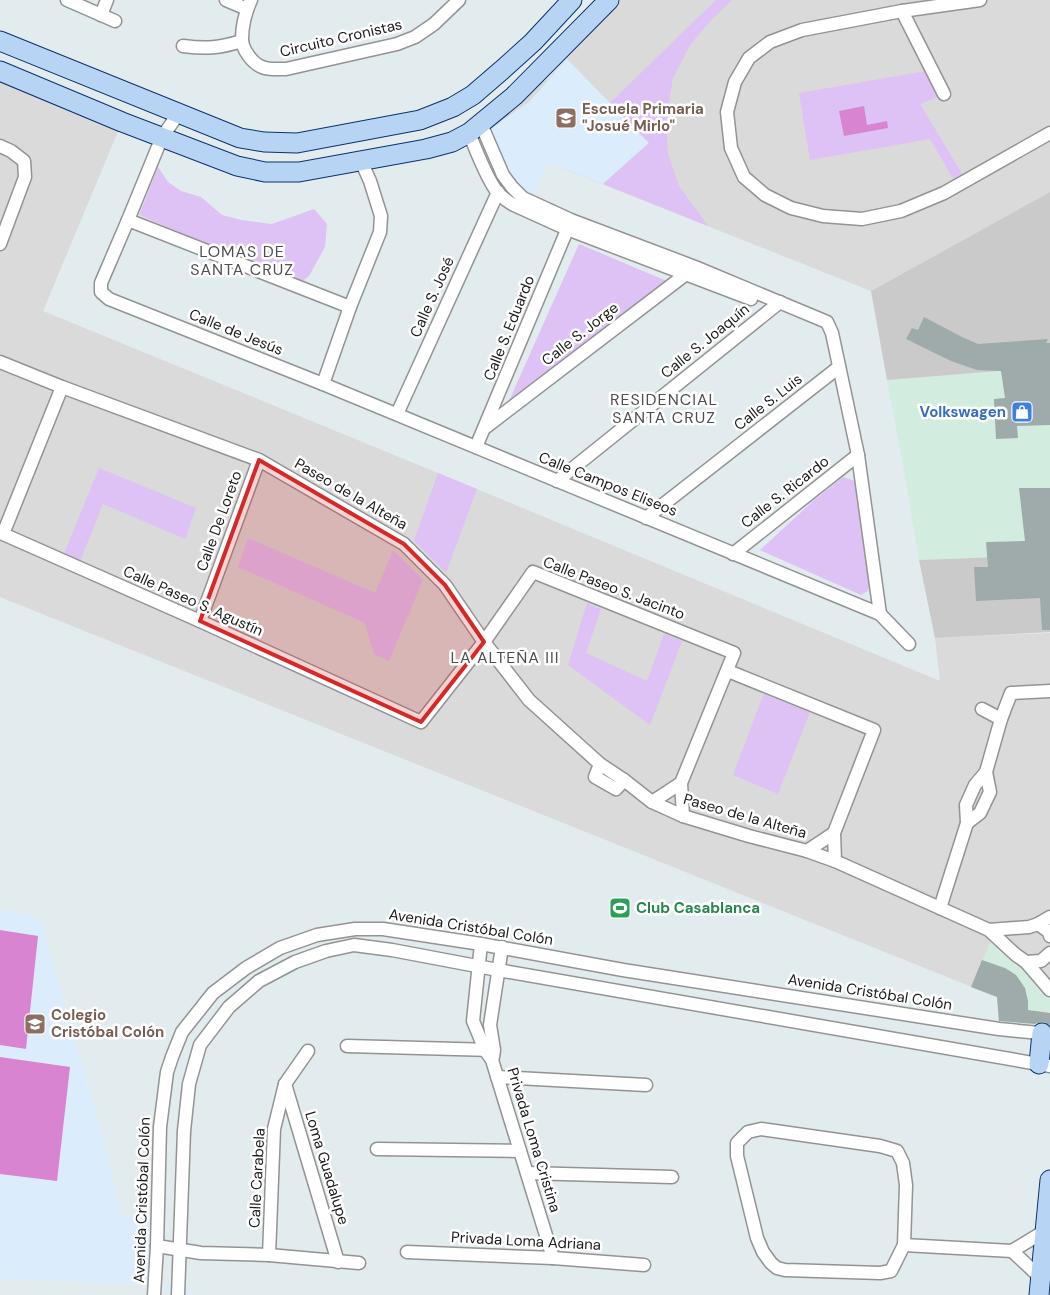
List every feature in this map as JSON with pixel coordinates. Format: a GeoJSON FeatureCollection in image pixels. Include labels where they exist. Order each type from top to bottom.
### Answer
{"type":"FeatureCollection","features":[{"type":"Feature","properties":{"kind":"main road"},"geometry":{"type":"LineString","coordinates":[[0,41],[240,138],[264,142],[297,143],[420,120],[453,107],[474,95],[502,70],[533,42],[572,0]]}},
{"type":"Feature","properties":{"kind":"main road"},"geometry":{"type":"LineString","coordinates":[[0,71],[236,166],[265,172],[299,172],[426,149],[452,142],[475,129],[526,84],[609,0]]}},
{"type":"Feature","properties":{"kind":"main road"},"geometry":{"type":"LineString","coordinates":[[1044,1065],[1046,1033]]}},
{"type":"Feature","properties":{"kind":"main road"},"geometry":{"type":"LineString","coordinates":[[1040,1287],[1050,1180]]}},
{"type":"Feature","properties":{"kind":"street"},"geometry":{"type":"LineString","coordinates":[[68,0],[83,3],[101,15],[115,21]]}},
{"type":"Feature","properties":{"kind":"street"},"geometry":{"type":"LineString","coordinates":[[101,15],[107,0]]}},
{"type":"Feature","properties":{"kind":"street"},"geometry":{"type":"LineString","coordinates":[[183,46],[213,48],[242,41],[249,4],[226,0]]}},
{"type":"Feature","properties":{"kind":"street","name":"Circuito Cronistas"},"geometry":{"type":"LineString","coordinates":[[242,41],[248,56],[260,66],[271,69],[286,69],[398,44],[415,37],[434,24],[459,0]]}},
{"type":"Feature","properties":{"kind":"street"},"geometry":{"type":"LineString","coordinates":[[980,0],[902,11],[802,30],[770,42],[749,58],[735,82],[727,112],[731,148],[744,177],[765,195],[791,208],[823,216],[862,218],[901,211],[944,193],[1050,133]]}},
{"type":"Feature","properties":{"kind":"street"},"geometry":{"type":"LineString","coordinates":[[902,11],[944,94]]}},
{"type":"Feature","properties":{"kind":"street","name":"Calle de Jesús"},"geometry":{"type":"LineString","coordinates":[[178,113],[162,137],[101,284],[101,292],[108,299],[323,384]]}},
{"type":"Feature","properties":{"kind":"street"},"geometry":{"type":"LineString","coordinates":[[475,129],[491,182],[498,192],[514,205],[776,305],[832,333],[858,455],[880,614]]}},
{"type":"Feature","properties":{"kind":"street"},"geometry":{"type":"LineString","coordinates":[[475,129],[512,187],[523,198],[569,225]]}},
{"type":"Feature","properties":{"kind":"street"},"geometry":{"type":"LineString","coordinates":[[0,146],[11,151],[24,161],[24,178],[0,244]]}},
{"type":"Feature","properties":{"kind":"street"},"geometry":{"type":"LineString","coordinates":[[323,384],[350,307],[380,232],[381,216],[370,181],[361,161]]}},
{"type":"Feature","properties":{"kind":"street","name":"Calle S. José"},"geometry":{"type":"LineString","coordinates":[[397,414],[498,192]]}},
{"type":"Feature","properties":{"kind":"street"},"geometry":{"type":"LineString","coordinates":[[128,220],[350,307]]}},
{"type":"Feature","properties":{"kind":"street","name":"Calle S. Eduardo"},"geometry":{"type":"LineString","coordinates":[[476,447],[569,225]]}},
{"type":"Feature","properties":{"kind":"street","name":"Calle S. Jorge"},"geometry":{"type":"LineString","coordinates":[[486,427],[690,271]]}},
{"type":"Feature","properties":{"kind":"street","name":"Calle S. Joaquín"},"geometry":{"type":"LineString","coordinates":[[557,481],[776,305]]}},
{"type":"Feature","properties":{"kind":"street","name":"Paseo de la Alteña"},"geometry":{"type":"LineString","coordinates":[[0,362],[259,460],[404,544],[445,585],[484,642],[530,700],[600,764],[652,802],[683,816],[748,836],[807,851],[835,861],[989,930],[1026,962],[1050,990]]}},
{"type":"Feature","properties":{"kind":"street","name":"Calle S. Luis"},"geometry":{"type":"LineString","coordinates":[[646,518],[839,367]]}},
{"type":"Feature","properties":{"kind":"street","name":"Calle Campos Eliseos"},"geometry":{"type":"LineString","coordinates":[[323,384],[880,614],[909,644]]}},
{"type":"Feature","properties":{"kind":"street","name":"Calle Paseo S. Agustín"},"geometry":{"type":"LineString","coordinates":[[62,387],[3,534],[421,722],[484,642]]}},
{"type":"Feature","properties":{"kind":"street","name":"Calle S. Ricardo"},"geometry":{"type":"LineString","coordinates":[[733,554],[858,455]]}},
{"type":"Feature","properties":{"kind":"street","name":"Calle De Loreto"},"geometry":{"type":"LineString","coordinates":[[200,621],[259,460]]}},
{"type":"Feature","properties":{"kind":"street","name":"Calle Paseo S. Jacinto"},"geometry":{"type":"LineString","coordinates":[[484,642],[533,572],[734,653],[728,671]]}},
{"type":"Feature","properties":{"kind":"street"},"geometry":{"type":"LineString","coordinates":[[683,816],[681,782],[728,671],[874,730],[834,833],[835,861]]}},
{"type":"Feature","properties":{"kind":"street"},"geometry":{"type":"LineString","coordinates":[[940,908],[967,823],[966,804],[975,785],[986,772],[1011,692],[1050,692]]}},
{"type":"Feature","properties":{"kind":"street"},"geometry":{"type":"LineString","coordinates":[[982,708],[1001,719]]}},
{"type":"Feature","properties":{"kind":"street"},"geometry":{"type":"LineString","coordinates":[[652,802],[681,782]]}},
{"type":"Feature","properties":{"kind":"street"},"geometry":{"type":"LineString","coordinates":[[807,851],[834,833]]}},
{"type":"Feature","properties":{"kind":"street","name":"Paseo de la Alteña"},"geometry":{"type":"LineString","coordinates":[[989,930],[1029,927],[1050,917]]}},
{"type":"Feature","properties":{"kind":"street"},"geometry":{"type":"LineString","coordinates":[[1038,924],[1049,932],[1050,936]]}},
{"type":"Feature","properties":{"kind":"street","name":"Avenida Cristóbal Colón"},"geometry":{"type":"LineString","coordinates":[[154,1295],[160,1127],[167,1072],[182,1032],[212,993],[246,968],[280,948],[317,935],[355,929],[383,929],[502,947],[654,976],[999,1029],[1046,1033]]}},
{"type":"Feature","properties":{"kind":"street","name":"Privada Loma Cristina"},"geometry":{"type":"LineString","coordinates":[[481,944],[473,1021],[490,1053],[553,1258]]}},
{"type":"Feature","properties":{"kind":"street"},"geometry":{"type":"LineString","coordinates":[[178,1295],[184,1131],[189,1084],[200,1045],[229,1007],[259,981],[295,962],[326,951],[354,945],[392,950],[1044,1065]]}},
{"type":"Feature","properties":{"kind":"street","name":"Privada Loma Cristina"},"geometry":{"type":"LineString","coordinates":[[490,1053],[490,1025],[502,947]]}},
{"type":"Feature","properties":{"kind":"street"},"geometry":{"type":"LineString","coordinates":[[1026,962],[1040,961],[1050,953]]}},
{"type":"Feature","properties":{"kind":"street"},"geometry":{"type":"LineString","coordinates":[[347,1046],[490,1053]]}},
{"type":"Feature","properties":{"kind":"street","name":"Calle Carabela"},"geometry":{"type":"LineString","coordinates":[[269,1255],[274,1129],[285,1084],[308,1051]]}},
{"type":"Feature","properties":{"kind":"street"},"geometry":{"type":"LineString","coordinates":[[497,1077],[646,1085]]}},
{"type":"Feature","properties":{"kind":"street","name":"Loma Guadalupe"},"geometry":{"type":"LineString","coordinates":[[285,1084],[338,1262]]}},
{"type":"Feature","properties":{"kind":"street"},"geometry":{"type":"LineString","coordinates":[[761,1128],[880,1146],[897,1151],[903,1163],[906,1185],[904,1245],[891,1271],[880,1273],[785,1270],[777,1268],[770,1263],[757,1238],[737,1156],[737,1143],[748,1132],[761,1128]]}},
{"type":"Feature","properties":{"kind":"street"},"geometry":{"type":"LineString","coordinates":[[377,1148],[520,1151]]}},
{"type":"Feature","properties":{"kind":"street"},"geometry":{"type":"LineString","coordinates":[[527,1173],[672,1177]]}},
{"type":"Feature","properties":{"kind":"street"},"geometry":{"type":"LineString","coordinates":[[904,1245],[1012,1251],[1046,1231]]}},
{"type":"Feature","properties":{"kind":"street"},"geometry":{"type":"LineString","coordinates":[[157,1246],[201,1253],[269,1255],[359,1263]]}},
{"type":"Feature","properties":{"kind":"street"},"geometry":{"type":"LineString","coordinates":[[1012,1251],[1040,1287]]}},
{"type":"Feature","properties":{"kind":"street","name":"Privada Loma Adriana"},"geometry":{"type":"LineString","coordinates":[[407,1252],[644,1264]]}},
{"type":"Feature","properties":{"kind":"highlighted area"},"geometry":{"type":"Polygon","coordinates":[[[259,460],[404,544],[445,585],[484,642],[421,722],[200,621],[259,460]]]}},
{"type":"Feature","properties":{"kind":"shaded area"},"geometry":{"type":"Polygon","coordinates":[[[620,0],[1050,0],[1050,192],[871,291],[547,162],[481,124],[514,96],[548,79],[620,0]]]}},
{"type":"Feature","properties":{"kind":"shaded area"},"geometry":{"type":"Polygon","coordinates":[[[716,0],[732,0],[712,19],[690,45],[673,78],[666,120],[668,154],[679,186],[708,226],[603,184],[649,143],[610,103],[716,0]]]}},
{"type":"Feature","properties":{"kind":"shaded area","name":"Escuela Primaria \"Josué Mirlo\""},"geometry":{"type":"Polygon","coordinates":[[[567,59],[649,143],[603,184],[547,162],[532,199],[504,173],[485,133],[529,102],[567,59]]]}},
{"type":"Feature","properties":{"kind":"shaded area"},"geometry":{"type":"Polygon","coordinates":[[[0,71],[122,122],[43,311],[940,681],[935,638],[1050,633],[1050,1034],[999,1029],[997,997],[0,597],[0,71]]]}},
{"type":"Feature","properties":{"kind":"shaded area"},"geometry":{"type":"Polygon","coordinates":[[[927,71],[940,96],[920,104],[964,177],[955,182],[930,139],[810,160],[799,93],[927,71]]]}},
{"type":"Feature","properties":{"kind":"shaded area"},"geometry":{"type":"Polygon","coordinates":[[[864,106],[867,125],[887,121],[888,128],[844,136],[839,111],[864,106]]]}},
{"type":"Feature","properties":{"kind":"shaded area"},"geometry":{"type":"Polygon","coordinates":[[[158,167],[168,182],[181,191],[201,197],[222,215],[241,220],[272,224],[314,209],[327,224],[325,247],[309,276],[299,284],[139,215],[158,167]]]}},
{"type":"Feature","properties":{"kind":"shaded area"},"geometry":{"type":"Polygon","coordinates":[[[1050,192],[1050,367],[887,380],[871,291],[1050,192]]]}},
{"type":"Feature","properties":{"kind":"shaded area"},"geometry":{"type":"Polygon","coordinates":[[[579,244],[669,282],[647,301],[509,401],[579,244]]]}},
{"type":"Feature","properties":{"kind":"shaded area"},"geometry":{"type":"Polygon","coordinates":[[[1050,367],[1050,555],[919,560],[887,380],[1050,367]]]}},
{"type":"Feature","properties":{"kind":"shaded area"},"geometry":{"type":"Polygon","coordinates":[[[99,468],[196,508],[185,539],[103,504],[80,561],[64,554],[99,468]]]}},
{"type":"Feature","properties":{"kind":"shaded area"},"geometry":{"type":"Polygon","coordinates":[[[438,473],[477,489],[446,573],[414,541],[438,473]]]}},
{"type":"Feature","properties":{"kind":"shaded area"},"geometry":{"type":"Polygon","coordinates":[[[843,477],[855,481],[862,509],[870,582],[868,591],[861,595],[760,550],[812,502],[843,477]]]}},
{"type":"Feature","properties":{"kind":"shaded area"},"geometry":{"type":"Polygon","coordinates":[[[248,538],[375,593],[393,550],[423,580],[389,661],[374,654],[365,623],[238,567],[248,538]]]}},
{"type":"Feature","properties":{"kind":"shaded area"},"geometry":{"type":"Polygon","coordinates":[[[1050,555],[1050,632],[935,638],[919,560],[1050,555]]]}},
{"type":"Feature","properties":{"kind":"shaded area"},"geometry":{"type":"Polygon","coordinates":[[[587,603],[601,609],[586,653],[647,681],[664,634],[682,641],[650,725],[568,665],[587,603]]]}},
{"type":"Feature","properties":{"kind":"shaded area"},"geometry":{"type":"Polygon","coordinates":[[[764,693],[810,712],[778,794],[733,775],[764,693]]]}},
{"type":"Feature","properties":{"kind":"shaded area","name":"Colegio Cristóbal Colón"},"geometry":{"type":"Polygon","coordinates":[[[0,909],[40,918],[101,1130],[121,1216],[154,1217],[157,1281],[195,1295],[181,1295],[148,1284],[0,1279],[0,909]]]}},
{"type":"Feature","properties":{"kind":"shaded area"},"geometry":{"type":"Polygon","coordinates":[[[0,930],[38,936],[26,1049],[0,1045],[0,930]]]}},
{"type":"Feature","properties":{"kind":"shaded area"},"geometry":{"type":"Polygon","coordinates":[[[993,936],[1050,991],[1050,1033],[1000,1025],[997,997],[971,987],[993,936]]]}},
{"type":"Feature","properties":{"kind":"shaded area"},"geometry":{"type":"Polygon","coordinates":[[[0,1057],[70,1067],[57,1181],[0,1174],[0,1057]]]}},
{"type":"Feature","properties":{"kind":"building"},"geometry":{"type":"Polygon","coordinates":[[[924,317],[978,344],[1048,339],[1046,343],[1050,343],[1050,425],[1017,426],[1018,438],[996,439],[994,399],[1005,398],[1001,371],[977,370],[951,361],[906,339],[912,328],[918,330],[924,317]]]}},
{"type":"Feature","properties":{"kind":"building"},"geometry":{"type":"Polygon","coordinates":[[[1019,488],[1050,488],[1050,630],[1042,630],[1040,598],[976,601],[974,567],[988,567],[986,542],[1025,541],[1019,488]]]}},
{"type":"Feature","properties":{"kind":"building"},"geometry":{"type":"Polygon","coordinates":[[[982,960],[1005,968],[1016,975],[1025,988],[1028,1010],[1050,1013],[1050,1026],[1044,1022],[1035,1024],[999,1021],[997,997],[971,987],[982,960]]]}},
{"type":"Feature","properties":{"kind":"place","name":"Escuela Primaria \"Josué Mirlo\""},"geometry":{"type":"Point","coordinates":[566,118]}},
{"type":"Feature","properties":{"kind":"place","name":"Volkswagen"},"geometry":{"type":"Point","coordinates":[1022,412]}},
{"type":"Feature","properties":{"kind":"place","name":"Club Casablanca"},"geometry":{"type":"Point","coordinates":[620,908]}},
{"type":"Feature","properties":{"kind":"place","name":"Colegio Cristóbal Colón"},"geometry":{"type":"Point","coordinates":[35,1024]}},
{"type":"Feature","properties":{"kind":"district","name":"LOMAS DE SANTA CRUZ"},"geometry":{"type":"Point","coordinates":[242,260]}},
{"type":"Feature","properties":{"kind":"district","name":"RESIDENCIAL SANTA CRUZ"},"geometry":{"type":"Point","coordinates":[664,408]}},
{"type":"Feature","properties":{"kind":"district","name":"LA ALTEÑA III"},"geometry":{"type":"Point","coordinates":[505,657]}}]}
